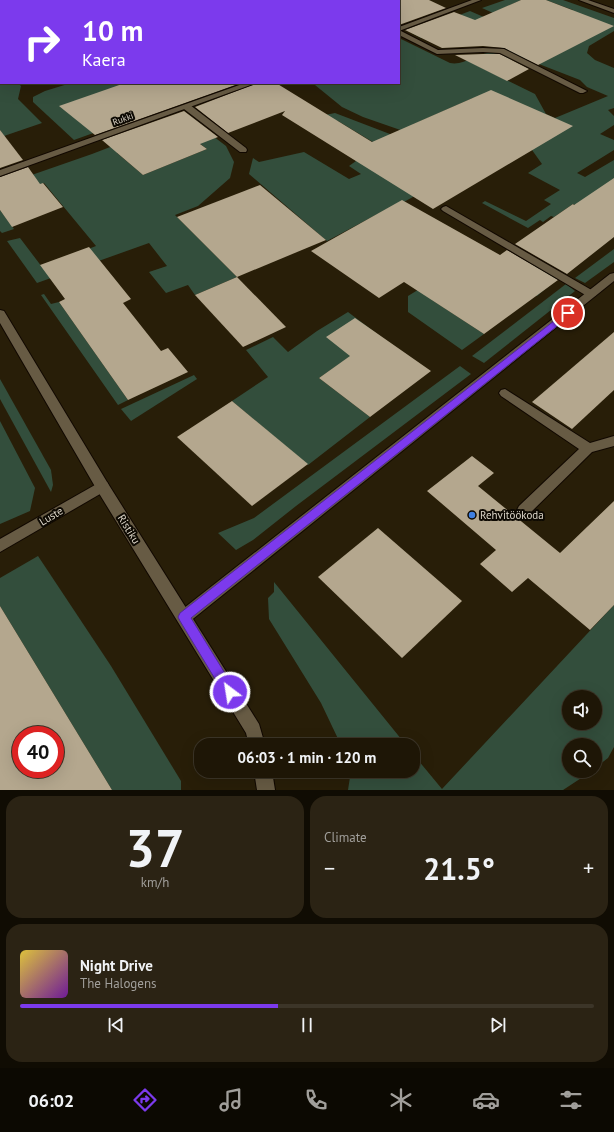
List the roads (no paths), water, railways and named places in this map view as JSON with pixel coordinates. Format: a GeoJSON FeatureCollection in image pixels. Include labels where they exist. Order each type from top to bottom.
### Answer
{"type":"FeatureCollection","features":[{"type":"Feature","properties":{"kind":"street"},"geometry":{"type":"LineString","coordinates":[[400,30],[478,0]]}},
{"type":"Feature","properties":{"kind":"street"},"geometry":{"type":"LineString","coordinates":[[582,0],[614,11]]}},
{"type":"Feature","properties":{"kind":"street"},"geometry":{"type":"LineString","coordinates":[[400,31],[437,52],[483,50],[501,51],[583,91]]}},
{"type":"Feature","properties":{"kind":"street","name":"Rukki"},"geometry":{"type":"LineString","coordinates":[[0,173],[249,84]]}},
{"type":"Feature","properties":{"kind":"street"},"geometry":{"type":"LineString","coordinates":[[187,107],[243,150]]}},
{"type":"Feature","properties":{"kind":"street"},"geometry":{"type":"LineString","coordinates":[[446,209],[591,294]]}},
{"type":"Feature","properties":{"kind":"street"},"geometry":{"type":"LineString","coordinates":[[184,617],[614,276]]}},
{"type":"Feature","properties":{"kind":"street","name":"Ristiku"},"geometry":{"type":"LineString","coordinates":[[0,314],[102,486],[253,730],[255,738]]}},
{"type":"Feature","properties":{"kind":"street"},"geometry":{"type":"LineString","coordinates":[[505,393],[588,448]]}},
{"type":"Feature","properties":{"kind":"street"},"geometry":{"type":"LineString","coordinates":[[524,510],[588,448],[614,441]]}},
{"type":"Feature","properties":{"kind":"street","name":"Luste"},"geometry":{"type":"LineString","coordinates":[[0,546],[102,486]]}},
{"type":"Feature","properties":{"kind":"street"},"geometry":{"type":"LineString","coordinates":[[264,778],[266,790]]}},
{"type":"Feature","properties":{"kind":"place","name":"Rehvitöökoda"},"geometry":{"type":"Point","coordinates":[472,515]}}]}
